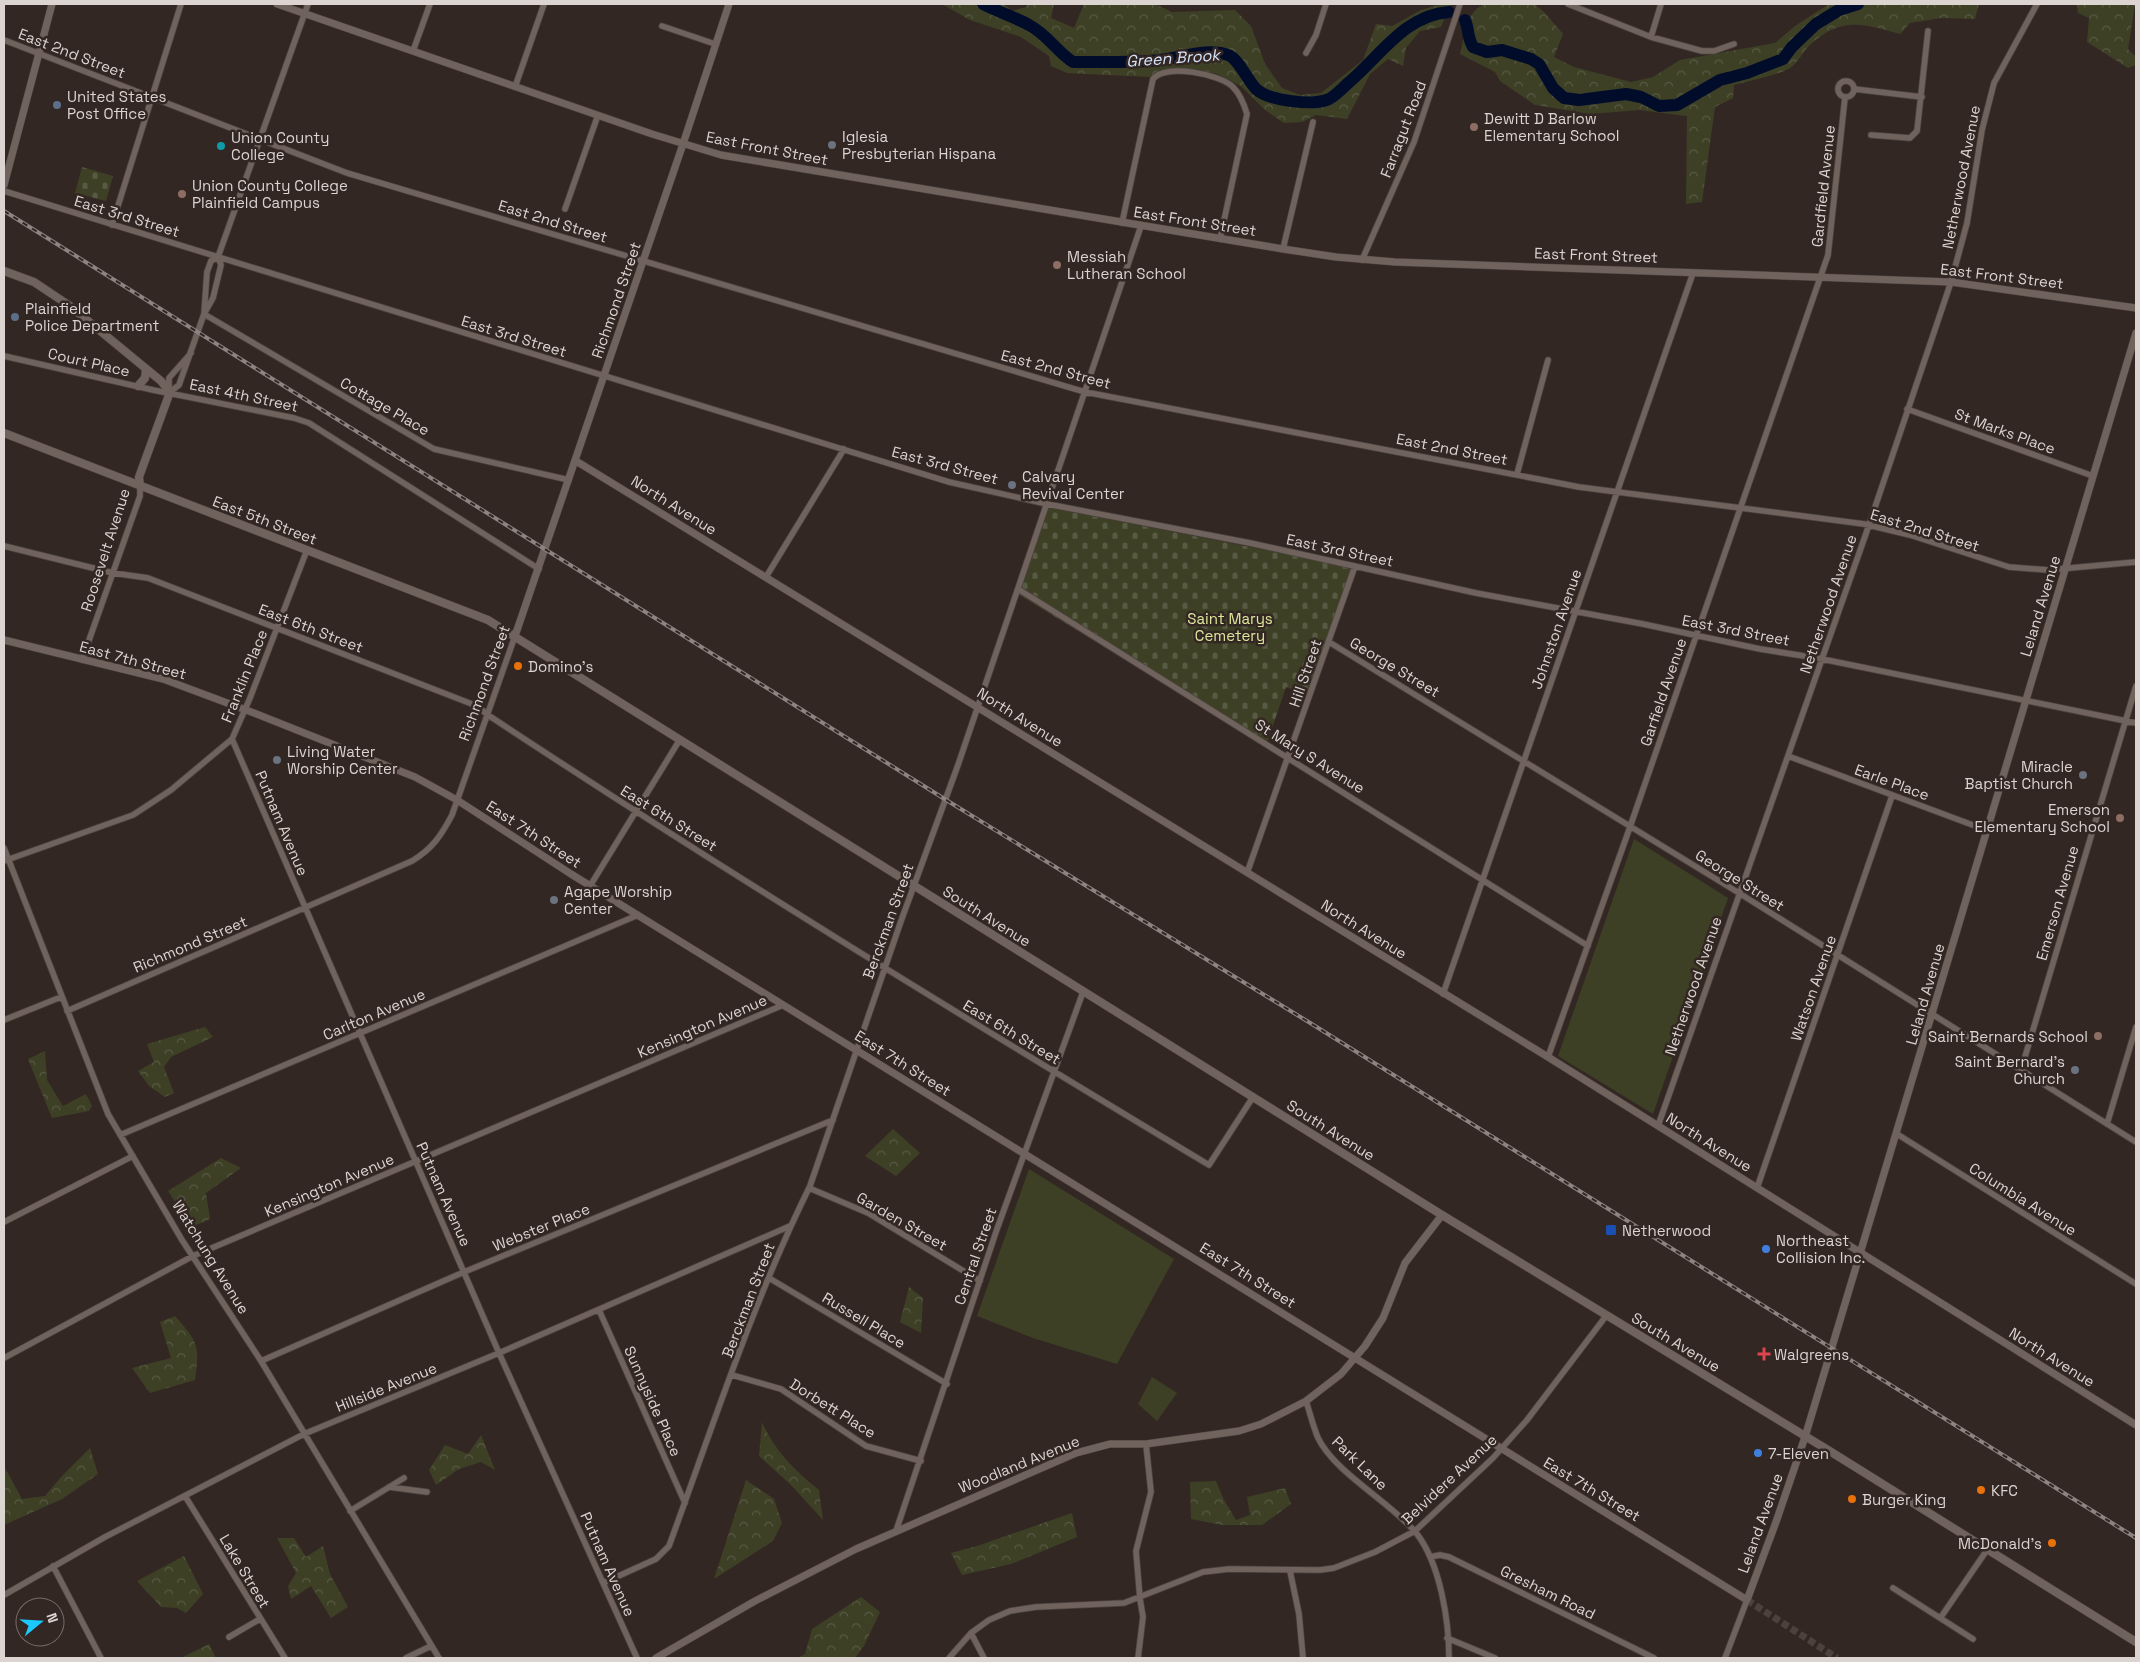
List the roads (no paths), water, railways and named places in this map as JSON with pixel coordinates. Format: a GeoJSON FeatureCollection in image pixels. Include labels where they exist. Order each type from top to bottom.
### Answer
{"type":"FeatureCollection","features":[{"type":"Feature","properties":{"kind":"main road","name":"East 4th Street"},"geometry":{"type":"LineString","coordinates":[[4,271],[34,282],[59,298],[161,381],[170,392]]}},
{"type":"Feature","properties":{"kind":"main road"},"geometry":{"type":"LineString","coordinates":[[138,386],[145,378],[146,369]]}},
{"type":"Feature","properties":{"kind":"main road","name":"Roosevelt Avenue"},"geometry":{"type":"LineString","coordinates":[[140,486],[139,477],[170,392]]}},
{"type":"Feature","properties":{"kind":"main road","name":"East 5th Street"},"geometry":{"type":"LineString","coordinates":[[4,433],[488,620],[515,636]]}},
{"type":"Feature","properties":{"kind":"main road","name":"South Avenue"},"geometry":{"type":"LineString","coordinates":[[515,636],[913,887],[2136,1642]]}},
{"type":"Feature","properties":{"kind":"street"},"geometry":{"type":"LineString","coordinates":[[4,185],[6,164],[52,4]]}},
{"type":"Feature","properties":{"kind":"street"},"geometry":{"type":"LineString","coordinates":[[112,225],[181,4]]}},
{"type":"Feature","properties":{"kind":"street","name":"East Front Street"},"geometry":{"type":"LineString","coordinates":[[277,4],[598,116],[721,155],[758,163],[1283,250],[1362,260],[1951,282],[2136,308]]}},
{"type":"Feature","properties":{"kind":"street","name":"Roosevelt Avenue"},"geometry":{"type":"LineString","coordinates":[[204,314],[207,272],[211,262],[218,257],[308,4]]}},
{"type":"Feature","properties":{"kind":"street"},"geometry":{"type":"LineString","coordinates":[[413,51],[430,4]]}},
{"type":"Feature","properties":{"kind":"street"},"geometry":{"type":"LineString","coordinates":[[515,86],[544,4]]}},
{"type":"Feature","properties":{"kind":"street","name":"Richmond Street"},"geometry":{"type":"LineString","coordinates":[[67,1011],[412,862],[427,852],[440,839],[452,815],[539,569],[729,4]]}},
{"type":"Feature","properties":{"kind":"street"},"geometry":{"type":"LineString","coordinates":[[1306,53],[1316,35],[1326,4]]}},
{"type":"Feature","properties":{"kind":"street"},"geometry":{"type":"LineString","coordinates":[[1568,4],[1651,37],[1702,51],[1714,50],[1734,44]]}},
{"type":"Feature","properties":{"kind":"street"},"geometry":{"type":"LineString","coordinates":[[1651,37],[1661,4]]}},
{"type":"Feature","properties":{"kind":"street","name":"Netherwood Avenue"},"geometry":{"type":"LineString","coordinates":[[1658,1126],[1869,525],[1951,282],[1967,223],[1982,130],[1994,83],[2037,4]]}},
{"type":"Feature","properties":{"kind":"street","name":"Farragut Road"},"geometry":{"type":"LineString","coordinates":[[1362,260],[1414,142],[1460,5]]}},
{"type":"Feature","properties":{"kind":"street"},"geometry":{"type":"LineString","coordinates":[[662,26],[715,44]]}},
{"type":"Feature","properties":{"kind":"street"},"geometry":{"type":"LineString","coordinates":[[1871,135],[1910,138],[1917,131],[1928,31]]}},
{"type":"Feature","properties":{"kind":"street","name":"East 2nd Street"},"geometry":{"type":"LineString","coordinates":[[4,40],[260,141],[347,173],[1085,392],[1617,492],[1869,525],[1910,535],[2008,568],[2032,570],[2066,569],[2136,562]]}},
{"type":"Feature","properties":{"kind":"street"},"geometry":{"type":"LineString","coordinates":[[1122,223],[1153,79],[1164,73],[1203,73],[1220,78],[1233,88],[1243,101],[1247,114],[1220,239]]}},
{"type":"Feature","properties":{"kind":"street","name":"Gardfield Avenue"},"geometry":{"type":"LineString","coordinates":[[1820,277],[1828,255],[1845,97],[1839,92],[1840,83],[1850,81],[1854,88],[1922,97]]}},
{"type":"Feature","properties":{"kind":"street"},"geometry":{"type":"LineString","coordinates":[[1845,97],[1852,95],[1854,88]]}},
{"type":"Feature","properties":{"kind":"street"},"geometry":{"type":"LineString","coordinates":[[565,209],[598,116]]}},
{"type":"Feature","properties":{"kind":"street"},"geometry":{"type":"LineString","coordinates":[[1283,250],[1313,122]]}},
{"type":"Feature","properties":{"kind":"street","name":"East 3rd Street"},"geometry":{"type":"LineString","coordinates":[[4,191],[949,482],[1047,504],[1250,543],[1476,593],[1760,649],[1822,659],[2136,723]]}},
{"type":"Feature","properties":{"kind":"street","name":"Berckman Street"},"geometry":{"type":"LineString","coordinates":[[603,1583],[656,1559],[668,1546],[769,1278],[790,1226],[809,1188],[884,968],[978,707],[1142,226]]}},
{"type":"Feature","properties":{"kind":"street","name":"Roosevelt Avenue"},"geometry":{"type":"LineString","coordinates":[[192,352],[168,378],[170,392],[179,385],[192,352],[204,314],[213,298],[221,265],[218,257]]}},
{"type":"Feature","properties":{"kind":"street","name":"Johnston Avenue"},"geometry":{"type":"LineString","coordinates":[[1443,994],[1692,273]]}},
{"type":"Feature","properties":{"kind":"street","name":"Garfield Avenue"},"geometry":{"type":"LineString","coordinates":[[1548,1057],[1630,827],[1695,635],[1742,508],[1820,277]]}},
{"type":"Feature","properties":{"kind":"street","name":"Cottage Place"},"geometry":{"type":"LineString","coordinates":[[204,314],[434,449],[569,480]]}},
{"type":"Feature","properties":{"kind":"street","name":"Leland Avenue"},"geometry":{"type":"LineString","coordinates":[[1726,1658],[1776,1522],[1805,1436],[1933,1015],[1986,830],[2136,333]]}},
{"type":"Feature","properties":{"kind":"street","name":"Court Place"},"geometry":{"type":"LineString","coordinates":[[4,356],[170,392]]}},
{"type":"Feature","properties":{"kind":"street"},"geometry":{"type":"LineString","coordinates":[[1517,474],[1548,360]]}},
{"type":"Feature","properties":{"kind":"street","name":"East 4th Street"},"geometry":{"type":"LineString","coordinates":[[170,392],[294,418],[309,424],[539,569]]}},
{"type":"Feature","properties":{"kind":"street","name":"St Marks Place"},"geometry":{"type":"LineString","coordinates":[[1907,409],[2093,476]]}},
{"type":"Feature","properties":{"kind":"street"},"geometry":{"type":"LineString","coordinates":[[766,577],[844,449]]}},
{"type":"Feature","properties":{"kind":"street","name":"North Avenue"},"geometry":{"type":"LineString","coordinates":[[576,461],[1548,1057],[2136,1425]]}},
{"type":"Feature","properties":{"kind":"street","name":"Roosevelt Avenue"},"geometry":{"type":"LineString","coordinates":[[82,660],[140,496],[140,486]]}},
{"type":"Feature","properties":{"kind":"street","name":"East 6th Street"},"geometry":{"type":"LineString","coordinates":[[4,546],[113,572],[148,578],[477,706],[488,716],[635,812],[884,968],[1209,1165],[1253,1097]]}},
{"type":"Feature","properties":{"kind":"street","name":"Franklin Place"},"geometry":{"type":"LineString","coordinates":[[6,860],[133,815],[171,790],[232,739],[307,550]]}},
{"type":"Feature","properties":{"kind":"street","name":"Hill Street"},"geometry":{"type":"LineString","coordinates":[[1246,873],[1355,566]]}},
{"type":"Feature","properties":{"kind":"street","name":"St Mary S Avenue"},"geometry":{"type":"LineString","coordinates":[[1018,589],[1588,946]]}},
{"type":"Feature","properties":{"kind":"street","name":"East 7th Street"},"geometry":{"type":"LineString","coordinates":[[4,640],[163,679],[415,777],[457,800],[590,886],[1747,1600]]}},
{"type":"Feature","properties":{"kind":"street","name":"George Street"},"geometry":{"type":"LineString","coordinates":[[1329,642],[1739,893],[2136,1142]]}},
{"type":"Feature","properties":{"kind":"street","name":"Emerson Avenue"},"geometry":{"type":"LineString","coordinates":[[2021,1070],[2136,686]]}},
{"type":"Feature","properties":{"kind":"street","name":"Putnam Avenue"},"geometry":{"type":"LineString","coordinates":[[232,739],[499,1353],[637,1658]]}},
{"type":"Feature","properties":{"kind":"street"},"geometry":{"type":"LineString","coordinates":[[590,886],[679,741]]}},
{"type":"Feature","properties":{"kind":"street","name":"Earle Place"},"geometry":{"type":"LineString","coordinates":[[1788,756],[1986,830]]}},
{"type":"Feature","properties":{"kind":"street","name":"Watson Avenue"},"geometry":{"type":"LineString","coordinates":[[1757,1188],[1892,796]]}},
{"type":"Feature","properties":{"kind":"street","name":"Watchung Avenue"},"geometry":{"type":"LineString","coordinates":[[4,848],[6,860],[108,1114],[193,1256],[261,1361],[319,1456],[438,1658]]}},
{"type":"Feature","properties":{"kind":"street","name":"Carlton Avenue"},"geometry":{"type":"LineString","coordinates":[[120,1135],[638,915]]}},
{"type":"Feature","properties":{"kind":"street","name":"Central Street"},"geometry":{"type":"LineString","coordinates":[[896,1531],[947,1384],[980,1281],[1084,992]]}},
{"type":"Feature","properties":{"kind":"street"},"geometry":{"type":"LineString","coordinates":[[4,1020],[61,998]]}},
{"type":"Feature","properties":{"kind":"street","name":"Kensington Avenue"},"geometry":{"type":"LineString","coordinates":[[4,1358],[193,1256],[783,1005]]}},
{"type":"Feature","properties":{"kind":"street"},"geometry":{"type":"LineString","coordinates":[[2107,1124],[2136,1027]]}},
{"type":"Feature","properties":{"kind":"street","name":"Webster Place"},"geometry":{"type":"LineString","coordinates":[[261,1361],[464,1272],[832,1120]]}},
{"type":"Feature","properties":{"kind":"street","name":"Columbia Avenue"},"geometry":{"type":"LineString","coordinates":[[1897,1134],[2136,1284]]}},
{"type":"Feature","properties":{"kind":"street"},"geometry":{"type":"LineString","coordinates":[[4,1222],[133,1156]]}},
{"type":"Feature","properties":{"kind":"street","name":"Garden Street"},"geometry":{"type":"LineString","coordinates":[[809,1188],[868,1213],[980,1281]]}},
{"type":"Feature","properties":{"kind":"street","name":"Woodland Avenue"},"geometry":{"type":"LineString","coordinates":[[656,1658],[755,1601],[896,1531],[1076,1453],[1110,1444],[1146,1444],[1239,1431],[1262,1424],[1306,1402],[1341,1374],[1356,1357],[1383,1318],[1405,1263],[1442,1215]]}},
{"type":"Feature","properties":{"kind":"street","name":"Hillside Avenue"},"geometry":{"type":"LineString","coordinates":[[4,1595],[53,1566],[304,1434],[499,1353],[790,1226]]}},
{"type":"Feature","properties":{"kind":"street","name":"Russell Place"},"geometry":{"type":"LineString","coordinates":[[769,1278],[947,1384]]}},
{"type":"Feature","properties":{"kind":"street","name":"Sunnyside Place"},"geometry":{"type":"LineString","coordinates":[[599,1310],[685,1503]]}},
{"type":"Feature","properties":{"kind":"street","name":"Belvidere Avenue"},"geometry":{"type":"LineString","coordinates":[[948,1658],[971,1633],[989,1620],[1010,1611],[1036,1607],[1124,1603],[1203,1572],[1228,1569],[1290,1571],[1334,1568],[1374,1552],[1415,1531],[1500,1449],[1527,1420],[1606,1316]]}},
{"type":"Feature","properties":{"kind":"street","name":"Dorbett Place"},"geometry":{"type":"LineString","coordinates":[[732,1375],[781,1390],[866,1446],[921,1461]]}},
{"type":"Feature","properties":{"kind":"street","name":"Park Lane"},"geometry":{"type":"LineString","coordinates":[[1306,1402],[1318,1438],[1331,1456],[1415,1531],[1430,1557],[1441,1594],[1449,1658]]}},
{"type":"Feature","properties":{"kind":"street"},"geometry":{"type":"LineString","coordinates":[[1138,1658],[1143,1617],[1136,1551],[1151,1492],[1146,1444]]}},
{"type":"Feature","properties":{"kind":"street"},"geometry":{"type":"LineString","coordinates":[[350,1511],[404,1478]]}},
{"type":"Feature","properties":{"kind":"street"},"geometry":{"type":"LineString","coordinates":[[389,1487],[427,1492]]}},
{"type":"Feature","properties":{"kind":"street","name":"Lake Street"},"geometry":{"type":"LineString","coordinates":[[185,1496],[285,1658]]}},
{"type":"Feature","properties":{"kind":"street"},"geometry":{"type":"LineString","coordinates":[[1941,1617],[1987,1550]]}},
{"type":"Feature","properties":{"kind":"street","name":"Gresham Road"},"geometry":{"type":"LineString","coordinates":[[1430,1557],[1440,1555],[1449,1557],[1654,1658]]}},
{"type":"Feature","properties":{"kind":"street"},"geometry":{"type":"LineString","coordinates":[[53,1566],[101,1658]]}},
{"type":"Feature","properties":{"kind":"street"},"geometry":{"type":"LineString","coordinates":[[1290,1571],[1299,1614],[1303,1658]]}},
{"type":"Feature","properties":{"kind":"street"},"geometry":{"type":"LineString","coordinates":[[1893,1588],[1973,1639]]}},
{"type":"Feature","properties":{"kind":"street"},"geometry":{"type":"LineString","coordinates":[[229,1637],[260,1619]]}},
{"type":"Feature","properties":{"kind":"street"},"geometry":{"type":"LineString","coordinates":[[971,1633],[984,1658]]}},
{"type":"Feature","properties":{"kind":"street"},"geometry":{"type":"LineString","coordinates":[[1447,1638],[1495,1658]]}},
{"type":"Feature","properties":{"kind":"street"},"geometry":{"type":"LineString","coordinates":[[406,1658],[432,1646]]}},
{"type":"Feature","properties":{"kind":"waterway","name":"Green Brook"},"geometry":{"type":"LineString","coordinates":[[983,4],[1018,19],[1035,29],[1073,62],[1149,61],[1194,54],[1220,53],[1232,57],[1256,89],[1262,93],[1271,97],[1303,102],[1322,101],[1331,98],[1359,74],[1405,29],[1433,15],[1449,12]]}},
{"type":"Feature","properties":{"kind":"waterway","name":"Green Brook"},"geometry":{"type":"LineString","coordinates":[[1465,20],[1473,47],[1487,52],[1502,50],[1531,59],[1539,64],[1553,88],[1564,98],[1579,100],[1626,94],[1641,97],[1659,106],[1677,105],[1720,80],[1747,73],[1783,59],[1792,47],[1816,24],[1839,10],[1858,4]]}},
{"type":"Feature","properties":{"kind":"tunnel"},"geometry":{"type":"LineString","coordinates":[[1747,1600],[1837,1658]]}},
{"type":"Feature","properties":{"kind":"railway"},"geometry":{"type":"LineString","coordinates":[[4,211],[951,803],[1307,1021],[2136,1538]]}},
{"type":"Feature","properties":{"kind":"place","name":"United States Post Office"},"geometry":{"type":"Point","coordinates":[57,105]}},
{"type":"Feature","properties":{"kind":"place","name":"Dewitt D Barlow Elementary School"},"geometry":{"type":"Point","coordinates":[1474,127]}},
{"type":"Feature","properties":{"kind":"place","name":"Iglesia Presbyterian Hispana"},"geometry":{"type":"Point","coordinates":[832,145]}},
{"type":"Feature","properties":{"kind":"place","name":"Union County College"},"geometry":{"type":"Point","coordinates":[221,146]}},
{"type":"Feature","properties":{"kind":"place","name":"Union County College Plainfield Campus"},"geometry":{"type":"Point","coordinates":[182,194]}},
{"type":"Feature","properties":{"kind":"place","name":"Messiah Lutheran School"},"geometry":{"type":"Point","coordinates":[1057,265]}},
{"type":"Feature","properties":{"kind":"place","name":"Plainfield Police Department"},"geometry":{"type":"Point","coordinates":[15,317]}},
{"type":"Feature","properties":{"kind":"place","name":"Calvary Revival Center"},"geometry":{"type":"Point","coordinates":[1012,485]}},
{"type":"Feature","properties":{"kind":"place","name":"Domino's"},"geometry":{"type":"Point","coordinates":[518,666]}},
{"type":"Feature","properties":{"kind":"place","name":"Living Water Worship Center"},"geometry":{"type":"Point","coordinates":[277,760]}},
{"type":"Feature","properties":{"kind":"place","name":"Miracle Baptist Church"},"geometry":{"type":"Point","coordinates":[2083,775]}},
{"type":"Feature","properties":{"kind":"place","name":"Emerson Elementary School"},"geometry":{"type":"Point","coordinates":[2120,818]}},
{"type":"Feature","properties":{"kind":"place","name":"Agape Worship Center"},"geometry":{"type":"Point","coordinates":[554,900]}},
{"type":"Feature","properties":{"kind":"place","name":"Saint Bernards School"},"geometry":{"type":"Point","coordinates":[2098,1036]}},
{"type":"Feature","properties":{"kind":"place","name":"Saint Bernard's Church"},"geometry":{"type":"Point","coordinates":[2075,1070]}},
{"type":"Feature","properties":{"kind":"place","name":"Netherwood"},"geometry":{"type":"Point","coordinates":[1611,1230]}},
{"type":"Feature","properties":{"kind":"place","name":"Northeast Collision Inc."},"geometry":{"type":"Point","coordinates":[1766,1249]}},
{"type":"Feature","properties":{"kind":"place","name":"Walgreens"},"geometry":{"type":"Point","coordinates":[1764,1354]}},
{"type":"Feature","properties":{"kind":"place","name":"7-Eleven"},"geometry":{"type":"Point","coordinates":[1758,1453]}},
{"type":"Feature","properties":{"kind":"place","name":"KFC"},"geometry":{"type":"Point","coordinates":[1981,1490]}},
{"type":"Feature","properties":{"kind":"place","name":"Burger King"},"geometry":{"type":"Point","coordinates":[1852,1499]}},
{"type":"Feature","properties":{"kind":"place","name":"McDonald's"},"geometry":{"type":"Point","coordinates":[2052,1543]}},
{"type":"Feature","properties":{"kind":"park label","name":"Saint Marys Cemetery"},"geometry":{"type":"Point","coordinates":[1230,626]}}]}
